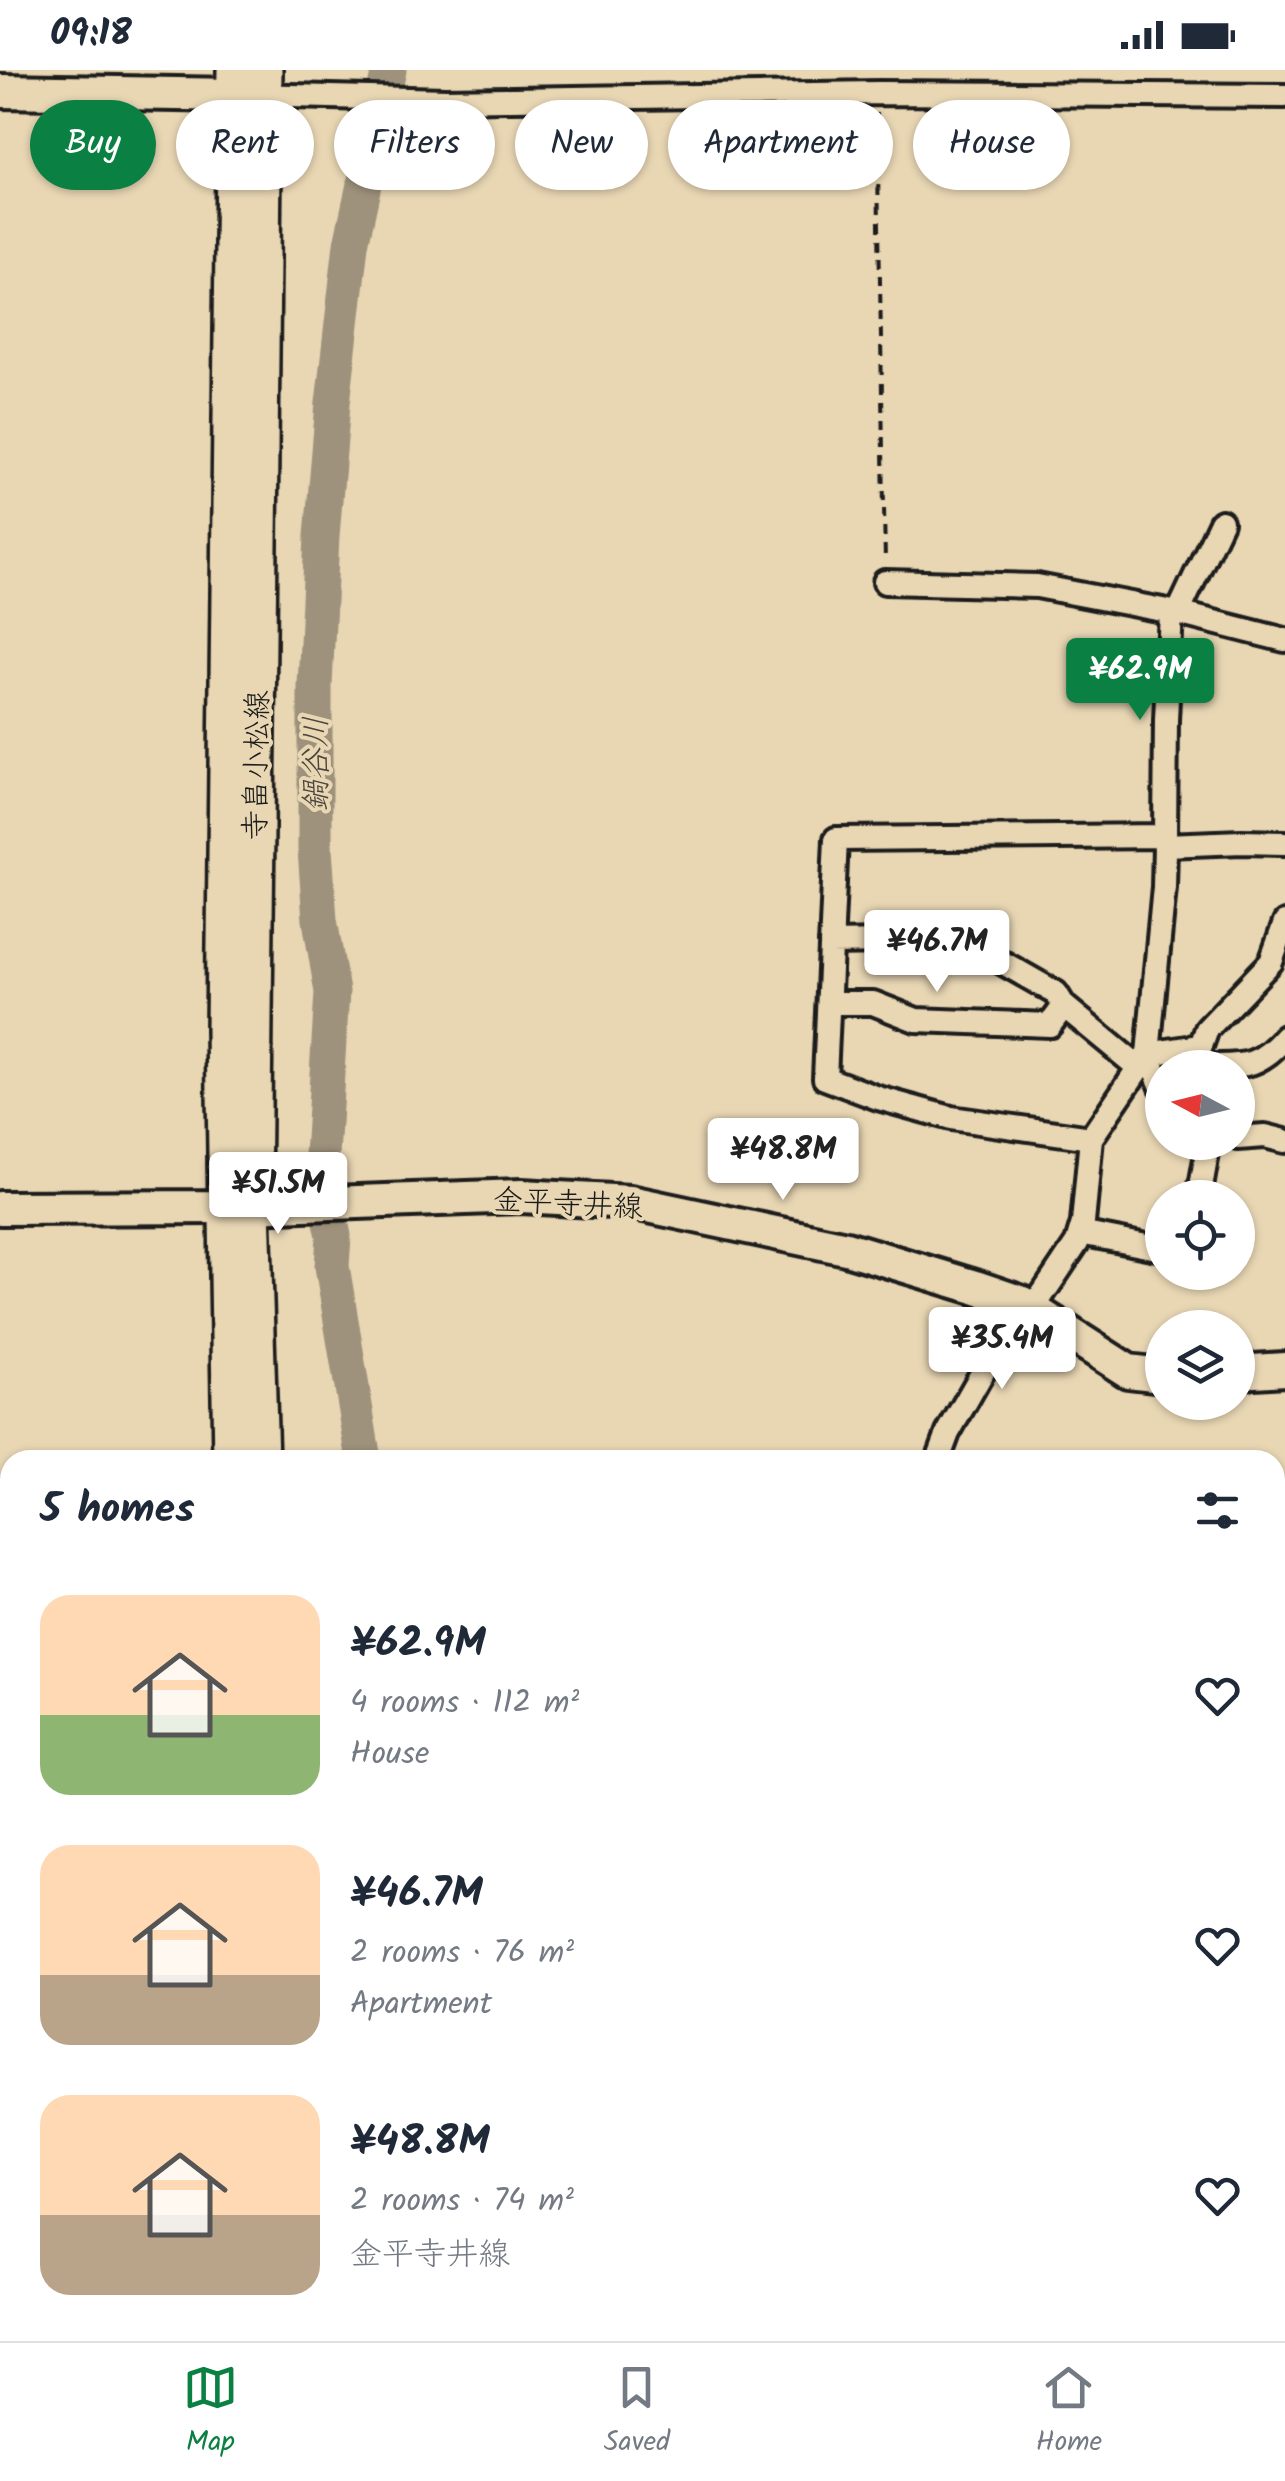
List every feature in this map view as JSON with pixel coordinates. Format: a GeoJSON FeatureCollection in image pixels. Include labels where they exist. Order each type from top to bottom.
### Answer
{"type":"FeatureCollection","features":[{"type":"Feature","properties":{"kind":"main road"},"geometry":{"type":"LineString","coordinates":[[0,92],[249,83]]}},
{"type":"Feature","properties":{"kind":"main road","name":"寺畠小松線"},"geometry":{"type":"LineString","coordinates":[[230,1450],[238,1207],[249,83]]}},
{"type":"Feature","properties":{"kind":"main road","name":"金平寺井線"},"geometry":{"type":"LineString","coordinates":[[0,1208],[238,1207],[520,1196],[630,1202],[846,1248],[1027,1307],[1128,1371],[1145,1374]]}},
{"type":"Feature","properties":{"kind":"main road","name":"寺畠小松線"},"geometry":{"type":"LineString","coordinates":[[238,1207],[259,1450]]}},
{"type":"Feature","properties":{"kind":"main road"},"geometry":{"type":"LineString","coordinates":[[1255,1371],[1285,1370]]}},
{"type":"Feature","properties":{"kind":"street"},"geometry":{"type":"LineString","coordinates":[[249,83],[315,98],[446,100],[877,93],[1285,96]]}},
{"type":"Feature","properties":{"kind":"street"},"geometry":{"type":"LineString","coordinates":[[942,1450],[948,1433],[1027,1307],[1076,1244],[1083,1223],[1091,1138],[1144,1061],[1164,887],[1166,720],[1174,612],[1221,522]]}},
{"type":"Feature","properties":{"kind":"street"},"geometry":{"type":"LineString","coordinates":[[886,582],[1038,586],[1174,612],[1285,640]]}},
{"type":"Feature","properties":{"kind":"street"},"geometry":{"type":"LineString","coordinates":[[1091,1138],[952,1118],[878,1098],[825,1078],[836,839],[1285,843]]}},
{"type":"Feature","properties":{"kind":"street"},"geometry":{"type":"LineString","coordinates":[[1199,1050],[1207,1029],[1278,967],[1285,923]]}},
{"type":"Feature","properties":{"kind":"street"},"geometry":{"type":"LineString","coordinates":[[831,943],[941,941],[998,960],[1056,993],[1064,1006],[1144,1061]]}},
{"type":"Feature","properties":{"kind":"street"},"geometry":{"type":"LineString","coordinates":[[828,1003],[873,1003],[916,1020],[1050,1025],[1064,1006]]}},
{"type":"Feature","properties":{"kind":"street"},"geometry":{"type":"LineString","coordinates":[[1255,1063],[1272,1053],[1285,1037]]}},
{"type":"Feature","properties":{"kind":"street"},"geometry":{"type":"LineString","coordinates":[[1255,1137],[1285,1141]]}},
{"type":"Feature","properties":{"kind":"street"},"geometry":{"type":"LineString","coordinates":[[1080,1234],[1145,1247]]}},
{"type":"Feature","properties":{"kind":"path"},"geometry":{"type":"LineString","coordinates":[[877,93],[886,582]]}},
{"type":"Feature","properties":{"kind":"waterway","name":"鍋谷川"},"geometry":{"type":"LineString","coordinates":[[362,1450],[332,1266],[334,1236],[321,1172],[332,992],[320,920],[315,849],[315,686],[322,536],[351,244],[389,70]]}}]}
